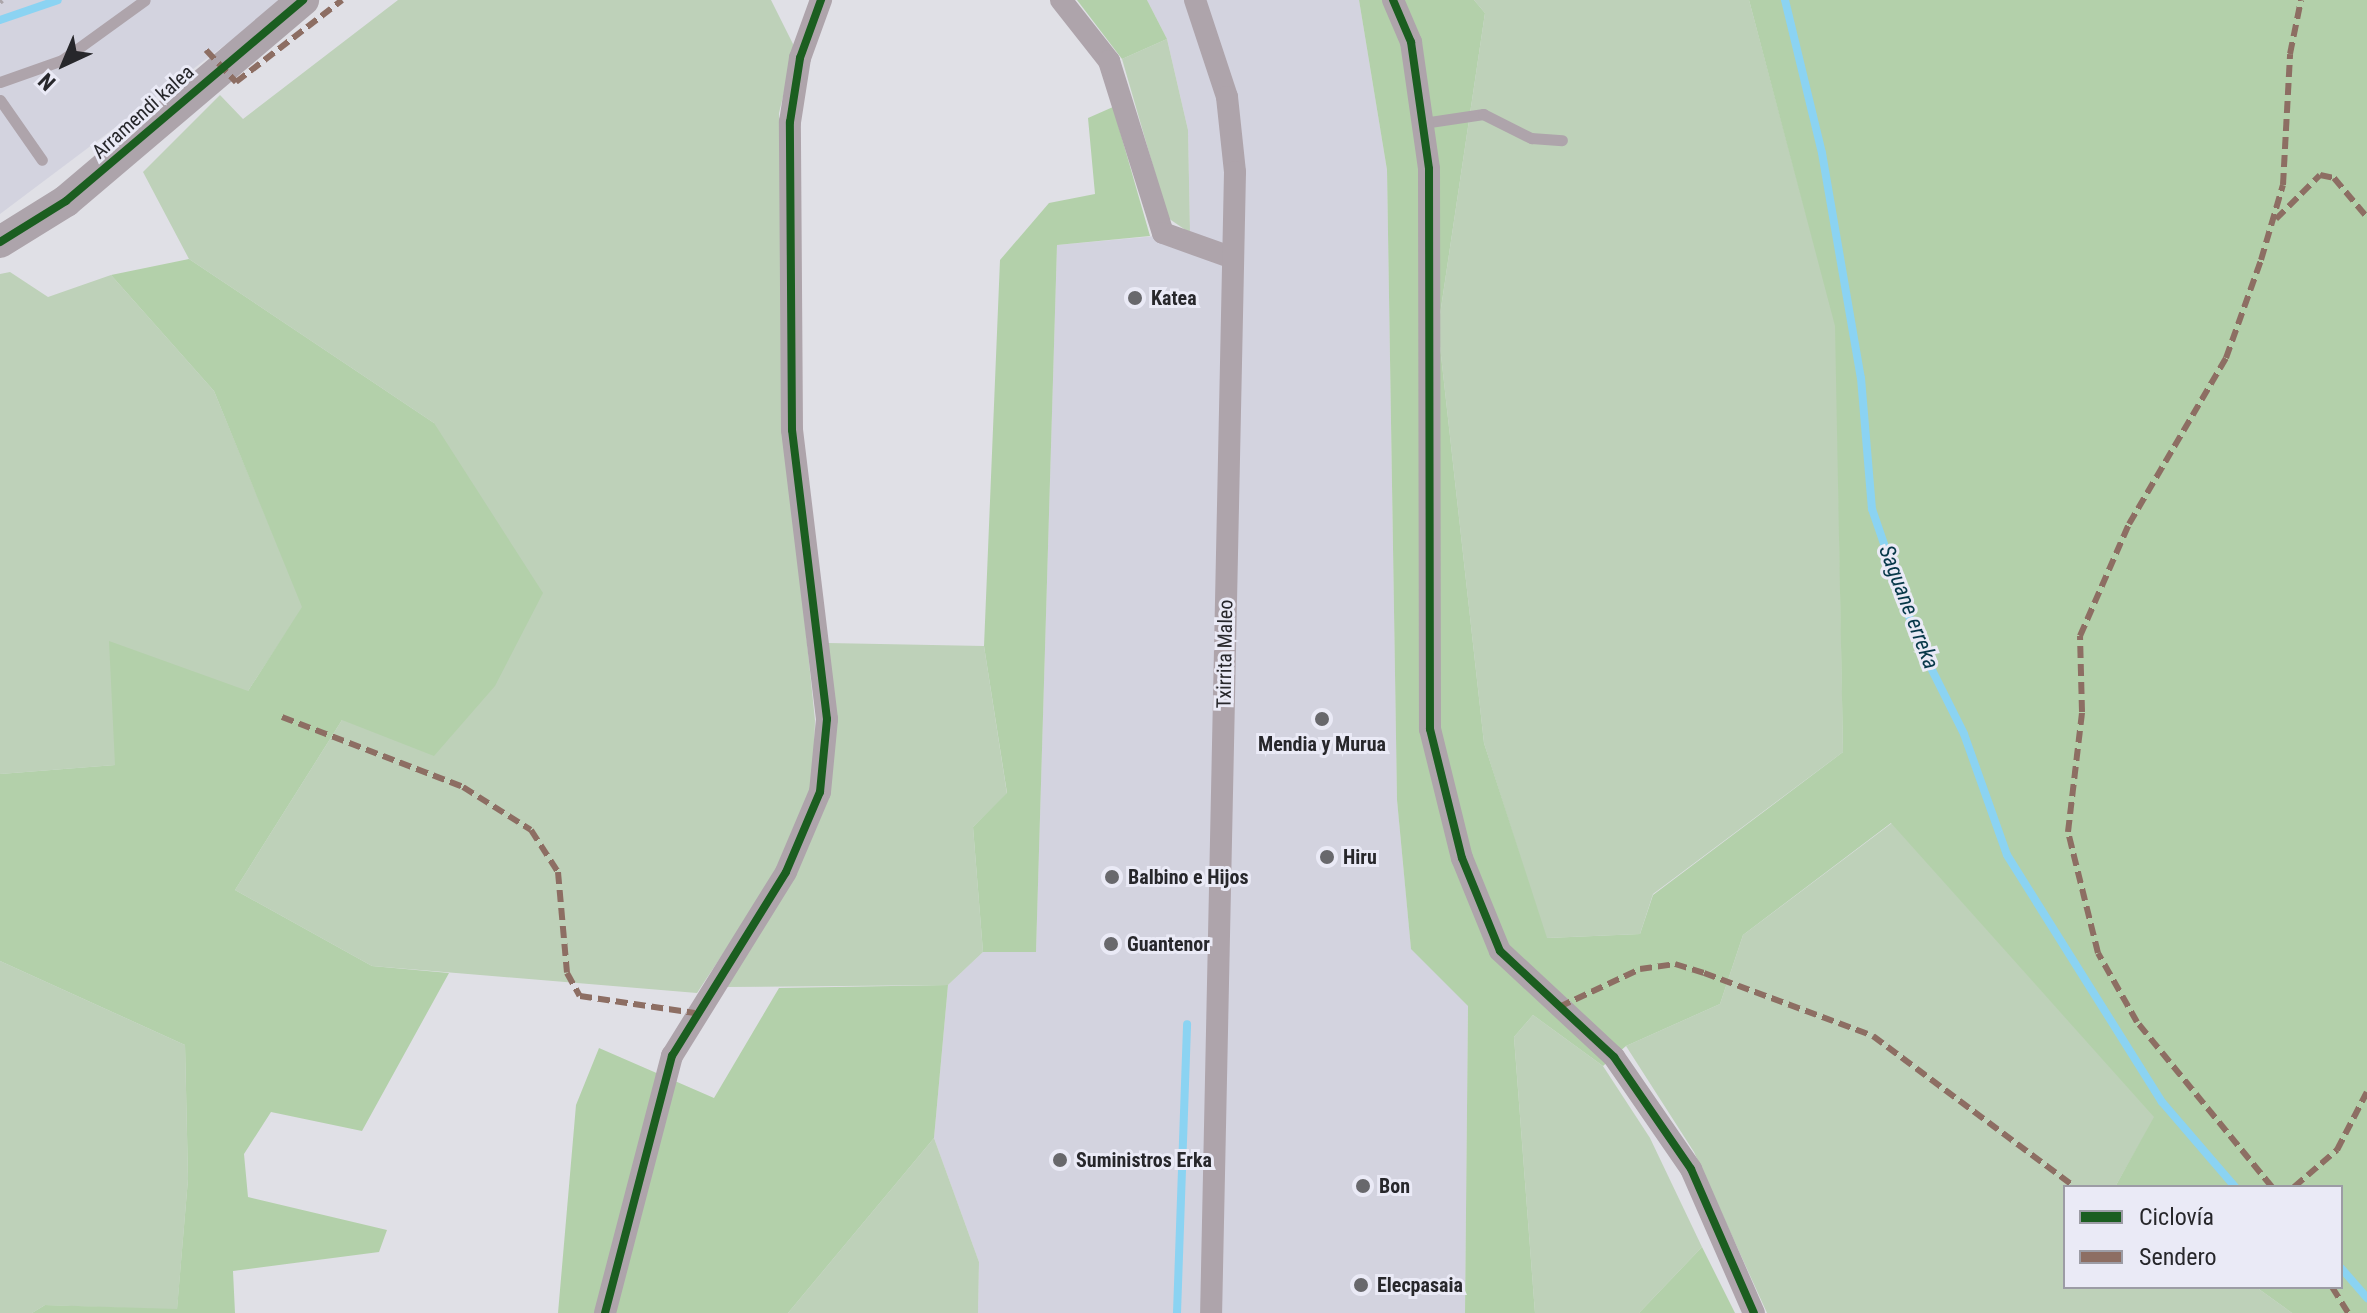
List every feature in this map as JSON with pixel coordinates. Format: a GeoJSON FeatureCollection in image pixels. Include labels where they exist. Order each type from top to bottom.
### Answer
{"type":"FeatureCollection","features":[{"type":"Feature","properties":{"kind":"street","name":"Arramendi kalea"},"geometry":{"type":"LineString","coordinates":[[0,242],[66,201],[303,0]]}},
{"type":"Feature","properties":{"kind":"street"},"geometry":{"type":"LineString","coordinates":[[605,1313],[672,1056],[786,872],[820,792],[827,719],[792,430],[790,122],[800,58],[821,0]]}},
{"type":"Feature","properties":{"kind":"street"},"geometry":{"type":"LineString","coordinates":[[1061,0],[1109,61],[1163,233],[1233,258]]}},
{"type":"Feature","properties":{"kind":"street","name":"Txirrita Maleo"},"geometry":{"type":"LineString","coordinates":[[1195,0],[1233,135],[1211,1313]]}},
{"type":"Feature","properties":{"kind":"street"},"geometry":{"type":"LineString","coordinates":[[1393,0],[1411,42],[1423,123],[1431,284],[1430,729],[1462,858],[1500,951],[1614,1057],[1691,1169],[1754,1313]]}},
{"type":"Feature","properties":{"kind":"lane"},"geometry":{"type":"LineString","coordinates":[[0,82],[62,60],[145,0]]}},
{"type":"Feature","properties":{"kind":"lane"},"geometry":{"type":"LineString","coordinates":[[0,100],[42,160]]}},
{"type":"Feature","properties":{"kind":"lane"},"geometry":{"type":"LineString","coordinates":[[1423,123],[1483,114],[1531,138],[1562,140]]}},
{"type":"Feature","properties":{"kind":"shaded area"},"geometry":{"type":"Polygon","coordinates":[[[0,0],[285,0],[0,214],[0,0]]]}},
{"type":"Feature","properties":{"kind":"shaded area"},"geometry":{"type":"Polygon","coordinates":[[[1147,0],[1359,0],[1387,170],[1397,800],[1411,948],[1468,1005],[1465,1313],[978,1313],[979,1262],[934,1138],[948,985],[983,952],[1036,951],[1057,245],[1190,233],[1188,130],[1167,39],[1147,0]]]}},
{"type":"Feature","properties":{"kind":"green space"},"geometry":{"type":"Polygon","coordinates":[[[398,0],[771,0],[795,48],[779,113],[785,430],[815,720],[813,790],[778,870],[697,993],[372,966],[235,890],[342,720],[434,423],[189,259],[143,172],[220,95],[243,119],[398,0]]]}},
{"type":"Feature","properties":{"kind":"green space"},"geometry":{"type":"Polygon","coordinates":[[[1077,0],[1147,0],[1167,39],[1122,59],[1077,0]]]}},
{"type":"Feature","properties":{"kind":"green space"},"geometry":{"type":"Polygon","coordinates":[[[1359,0],[1474,0],[1485,13],[1438,328],[1484,743],[1547,938],[1640,934],[1653,895],[1843,752],[1835,326],[1749,0],[2367,0],[2367,1313],[2292,1313],[2259,1289],[2343,1289],[2343,1185],[2116,1185],[2154,1117],[1891,823],[1743,935],[1720,1004],[1626,1046],[1603,1066],[1533,1015],[1514,1037],[1535,1313],[1465,1313],[1468,1006],[1411,949],[1397,800],[1387,170],[1359,0]]]}},
{"type":"Feature","properties":{"kind":"green space"},"geometry":{"type":"Polygon","coordinates":[[[1474,0],[1749,0],[1836,326],[1843,752],[1653,894],[1640,934],[1546,938],[1484,743],[1438,328],[1485,13],[1474,0]]]}},
{"type":"Feature","properties":{"kind":"green space"},"geometry":{"type":"Polygon","coordinates":[[[1167,39],[1188,130],[1190,233],[1168,218],[1122,59],[1167,39]]]}},
{"type":"Feature","properties":{"kind":"green space"},"geometry":{"type":"Polygon","coordinates":[[[1113,107],[1150,236],[1057,245],[1036,952],[983,952],[973,827],[1007,793],[984,646],[1000,260],[1049,203],[1095,194],[1088,118],[1113,107]]]}},
{"type":"Feature","properties":{"kind":"green space"},"geometry":{"type":"Polygon","coordinates":[[[189,259],[434,423],[543,593],[495,686],[434,756],[342,720],[235,890],[372,966],[449,973],[362,1131],[271,1112],[244,1154],[248,1197],[387,1230],[379,1252],[233,1271],[235,1313],[32,1313],[45,1305],[177,1309],[188,1179],[185,1045],[0,961],[0,774],[115,765],[109,641],[248,691],[302,607],[214,391],[111,275],[189,259]]]}},
{"type":"Feature","properties":{"kind":"green space"},"geometry":{"type":"Polygon","coordinates":[[[10,272],[48,297],[111,275],[214,391],[303,607],[248,691],[115,765],[0,774],[0,274],[10,272]]]}},
{"type":"Feature","properties":{"kind":"green space"},"geometry":{"type":"Polygon","coordinates":[[[828,643],[984,646],[1007,794],[973,827],[983,952],[948,985],[723,987],[828,796],[828,643]]]}},
{"type":"Feature","properties":{"kind":"green space"},"geometry":{"type":"Polygon","coordinates":[[[1892,823],[2155,1117],[2116,1185],[2063,1185],[2063,1289],[2259,1289],[2292,1313],[1767,1313],[1694,1152],[1626,1046],[1720,1004],[1743,935],[1892,823]]]}},
{"type":"Feature","properties":{"kind":"green space"},"geometry":{"type":"Polygon","coordinates":[[[0,961],[185,1045],[188,1179],[177,1310],[45,1305],[32,1313],[0,1313],[0,961]]]}},
{"type":"Feature","properties":{"kind":"green space"},"geometry":{"type":"Polygon","coordinates":[[[948,985],[934,1138],[788,1313],[558,1313],[576,1105],[599,1048],[714,1098],[779,988],[948,985]]]}},
{"type":"Feature","properties":{"kind":"green space"},"geometry":{"type":"Polygon","coordinates":[[[1533,1015],[1603,1066],[1650,1138],[1702,1247],[1639,1313],[1535,1313],[1514,1037],[1533,1015]]]}},
{"type":"Feature","properties":{"kind":"green space"},"geometry":{"type":"Polygon","coordinates":[[[934,1138],[979,1262],[978,1313],[788,1313],[934,1138]]]}},
{"type":"Feature","properties":{"kind":"green space"},"geometry":{"type":"Polygon","coordinates":[[[1702,1247],[1735,1313],[1639,1313],[1702,1247]]]}},
{"type":"Feature","properties":{"kind":"waterway"},"geometry":{"type":"LineString","coordinates":[[0,20],[58,0]]}},
{"type":"Feature","properties":{"kind":"waterway","name":"Saguane erreka"},"geometry":{"type":"LineString","coordinates":[[1785,0],[1822,153],[1861,378],[1872,509],[1917,640],[1964,734],[2007,855],[2162,1102],[2233,1185]]}},
{"type":"Feature","properties":{"kind":"waterway"},"geometry":{"type":"LineString","coordinates":[[1177,1313],[1187,1024]]}},
{"type":"Feature","properties":{"kind":"waterway","name":"Saguane erreka"},"geometry":{"type":"LineString","coordinates":[[2343,1270],[2367,1298]]}},
{"type":"Feature","properties":{"kind":"marked path"},"geometry":{"type":"LineString","coordinates":[[206,50],[236,82],[342,0]]}},
{"type":"Feature","properties":{"kind":"marked path"},"geometry":{"type":"LineString","coordinates":[[2270,1185],[2137,1022],[2098,953],[2068,832],[2082,712],[2080,636],[2129,524],[2226,358],[2261,260],[2283,185],[2290,54],[2301,0]]}},
{"type":"Feature","properties":{"kind":"marked path"},"geometry":{"type":"LineString","coordinates":[[2276,219],[2320,175],[2334,178],[2367,217]]}},
{"type":"Feature","properties":{"kind":"marked path"},"geometry":{"type":"LineString","coordinates":[[282,717],[463,787],[531,830],[558,872],[567,973],[580,996],[695,1013]]}},
{"type":"Feature","properties":{"kind":"marked path"},"geometry":{"type":"LineString","coordinates":[[1559,1007],[1640,969],[1675,964],[1704,973],[1873,1036],[2072,1185]]}},
{"type":"Feature","properties":{"kind":"marked path"},"geometry":{"type":"LineString","coordinates":[[2296,1185],[2337,1150],[2367,1092]]}},
{"type":"Feature","properties":{"kind":"marked path"},"geometry":{"type":"LineString","coordinates":[[2333,1289],[2348,1313]]}},
{"type":"Feature","properties":{"kind":"cycle path"},"geometry":{"type":"LineString","coordinates":[[0,242],[66,201],[303,0]]}},
{"type":"Feature","properties":{"kind":"cycle path"},"geometry":{"type":"LineString","coordinates":[[605,1313],[672,1056],[786,872],[820,792],[827,719],[792,430],[790,122],[800,58],[821,0]]}},
{"type":"Feature","properties":{"kind":"cycle path"},"geometry":{"type":"LineString","coordinates":[[1393,0],[1411,42],[1429,169],[1430,729],[1462,858],[1500,951],[1614,1057],[1691,1169],[1754,1313]]}},
{"type":"Feature","properties":{"kind":"place","name":"Katea"},"geometry":{"type":"Point","coordinates":[1135,298]}},
{"type":"Feature","properties":{"kind":"place","name":"Mendia y Murua"},"geometry":{"type":"Point","coordinates":[1322,719]}},
{"type":"Feature","properties":{"kind":"place","name":"Hiru"},"geometry":{"type":"Point","coordinates":[1327,857]}},
{"type":"Feature","properties":{"kind":"place","name":"Balbino e Hijos"},"geometry":{"type":"Point","coordinates":[1112,877]}},
{"type":"Feature","properties":{"kind":"place","name":"Guantenor"},"geometry":{"type":"Point","coordinates":[1111,944]}},
{"type":"Feature","properties":{"kind":"place","name":"Suministros Erka"},"geometry":{"type":"Point","coordinates":[1060,1160]}},
{"type":"Feature","properties":{"kind":"place","name":"Bon"},"geometry":{"type":"Point","coordinates":[1363,1186]}},
{"type":"Feature","properties":{"kind":"place","name":"Elecpasaia"},"geometry":{"type":"Point","coordinates":[1361,1285]}}]}
